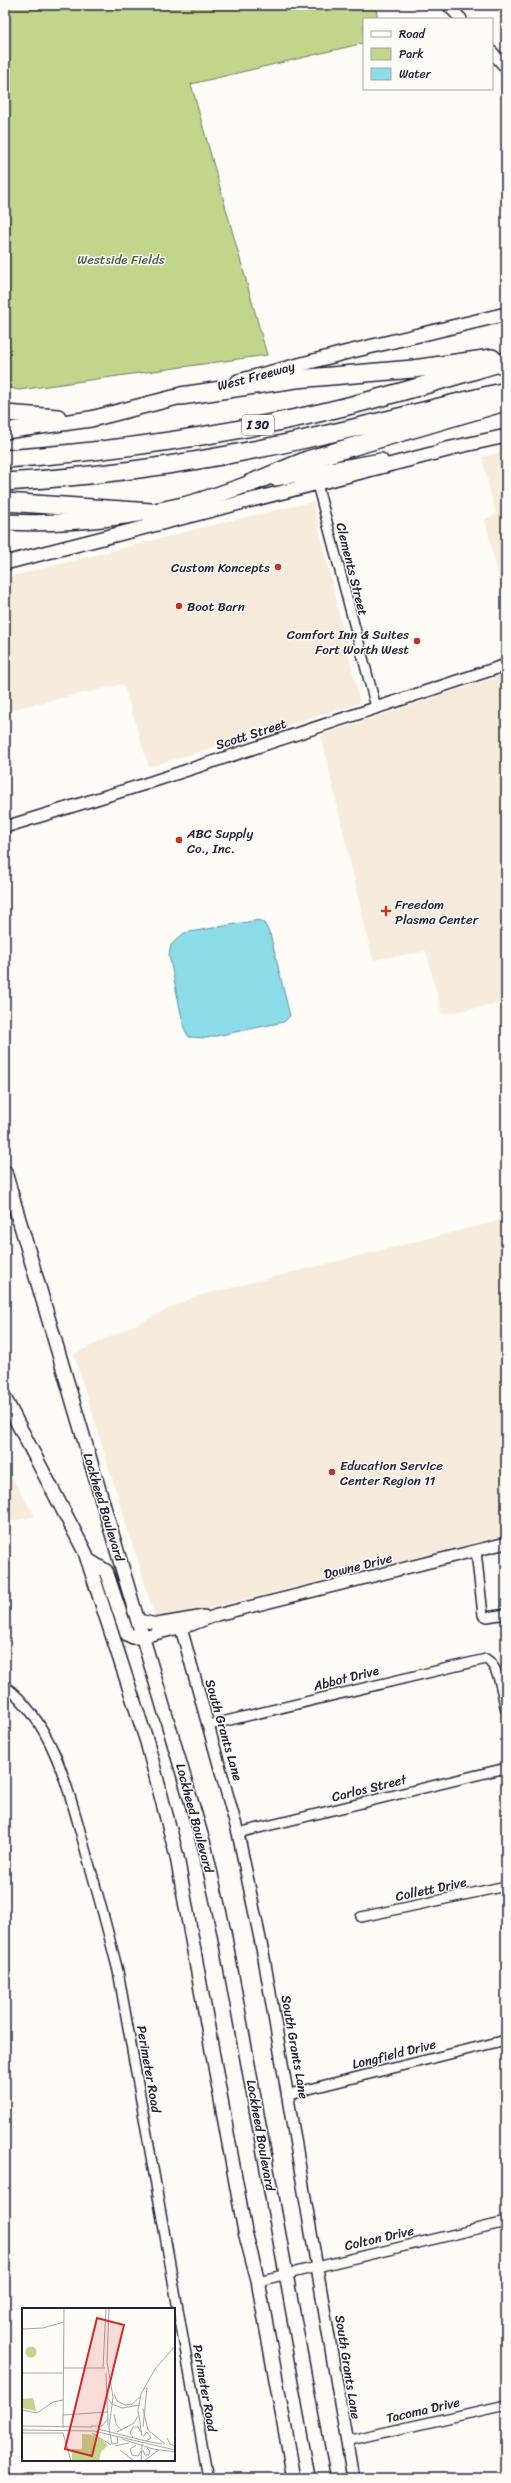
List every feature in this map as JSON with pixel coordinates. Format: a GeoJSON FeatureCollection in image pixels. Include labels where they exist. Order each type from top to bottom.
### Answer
{"type":"FeatureCollection","features":[{"type":"Feature","properties":{"kind":"highway"},"geometry":{"type":"LineString","coordinates":[[181,396],[296,379],[413,369],[482,358],[506,358]]}},
{"type":"Feature","properties":{"kind":"highway","name":"I 30"},"geometry":{"type":"LineString","coordinates":[[5,459],[115,448],[301,417],[355,404],[506,362]]}},
{"type":"Feature","properties":{"kind":"highway","name":"I 30"},"geometry":{"type":"LineString","coordinates":[[5,482],[122,471],[208,459],[305,439],[506,391]]}},
{"type":"Feature","properties":{"kind":"highway"},"geometry":{"type":"LineString","coordinates":[[249,484],[307,460],[506,402]]}},
{"type":"Feature","properties":{"kind":"highway"},"geometry":{"type":"LineString","coordinates":[[5,502],[151,512]]}},
{"type":"Feature","properties":{"kind":"main road","name":"West Freeway"},"geometry":{"type":"LineString","coordinates":[[5,431],[91,419],[344,353],[506,314]]}},
{"type":"Feature","properties":{"kind":"main road"},"geometry":{"type":"LineString","coordinates":[[5,413],[91,419]]}},
{"type":"Feature","properties":{"kind":"main road"},"geometry":{"type":"LineString","coordinates":[[5,563],[506,436]]}},
{"type":"Feature","properties":{"kind":"main road"},"geometry":{"type":"LineString","coordinates":[[5,522],[82,521],[151,512],[184,505],[249,484],[334,467],[450,449]]}},
{"type":"Feature","properties":{"kind":"main road","name":"Lockheed Boulevard"},"geometry":{"type":"LineString","coordinates":[[5,1172],[205,1848],[224,1932],[323,2478]]}},
{"type":"Feature","properties":{"kind":"main road","name":"Lockheed Boulevard"},"geometry":{"type":"LineString","coordinates":[[5,1399],[88,1560],[147,1742],[177,1857],[245,2232],[258,2281],[294,2478]]}},
{"type":"Feature","properties":{"kind":"main road"},"geometry":{"type":"LineString","coordinates":[[88,1560],[106,1571],[127,1634],[133,1637],[143,1637]]}},
{"type":"Feature","properties":{"kind":"street"},"geometry":{"type":"LineString","coordinates":[[448,5],[460,18]]}},
{"type":"Feature","properties":{"kind":"street"},"geometry":{"type":"LineString","coordinates":[[493,53],[506,68]]}},
{"type":"Feature","properties":{"kind":"street","name":"Clements Street"},"geometry":{"type":"LineString","coordinates":[[317,484],[376,707]]}},
{"type":"Feature","properties":{"kind":"street","name":"Scott Street"},"geometry":{"type":"LineString","coordinates":[[5,827],[142,785],[506,665]]}},
{"type":"Feature","properties":{"kind":"street","name":"Downe Drive"},"geometry":{"type":"LineString","coordinates":[[143,1637],[181,1628],[217,1615],[506,1544]]}},
{"type":"Feature","properties":{"kind":"street"},"geometry":{"type":"LineString","coordinates":[[476,1551],[483,1615],[487,1617],[506,1614]]}},
{"type":"Feature","properties":{"kind":"street","name":"Downe Drive"},"geometry":{"type":"LineString","coordinates":[[138,1620],[157,1624],[188,1617],[217,1615]]}},
{"type":"Feature","properties":{"kind":"street","name":"South Grants Lane"},"geometry":{"type":"LineString","coordinates":[[181,1628],[238,1833],[289,2094],[353,2478]]}},
{"type":"Feature","properties":{"kind":"street","name":"Abbot Drive"},"geometry":{"type":"LineString","coordinates":[[209,1725],[451,1666],[489,1660],[498,1679],[504,1697]]}},
{"type":"Feature","properties":{"kind":"street","name":"Perimeter Road"},"geometry":{"type":"LineString","coordinates":[[5,1686],[27,1708],[59,1762],[106,1923],[118,1971],[208,2478]]}},
{"type":"Feature","properties":{"kind":"street"},"geometry":{"type":"LineString","coordinates":[[504,1697],[506,1710]]}},
{"type":"Feature","properties":{"kind":"street","name":"Carlos Street"},"geometry":{"type":"LineString","coordinates":[[238,1833],[506,1768]]}},
{"type":"Feature","properties":{"kind":"street","name":"Collett Drive"},"geometry":{"type":"LineString","coordinates":[[361,1917],[506,1886]]}},
{"type":"Feature","properties":{"kind":"street","name":"Longfield Drive"},"geometry":{"type":"LineString","coordinates":[[289,2094],[506,2040]]}},
{"type":"Feature","properties":{"kind":"street","name":"Colton Drive"},"geometry":{"type":"LineString","coordinates":[[258,2281],[287,2275],[318,2265],[506,2222]]}},
{"type":"Feature","properties":{"kind":"street","name":"Tacoma Drive"},"geometry":{"type":"LineString","coordinates":[[346,2441],[506,2405]]}},
{"type":"Feature","properties":{"kind":"shaded area"},"geometry":{"type":"Polygon","coordinates":[[[506,451],[505,606],[485,519],[496,515],[482,457],[506,451]]]}},
{"type":"Feature","properties":{"kind":"shaded area"},"geometry":{"type":"Polygon","coordinates":[[[313,502],[360,703],[149,767],[123,684],[5,711],[5,578],[237,519],[313,502]]]}},
{"type":"Feature","properties":{"kind":"shaded area"},"geometry":{"type":"Polygon","coordinates":[[[506,674],[506,999],[501,1003],[442,1014],[426,951],[373,960],[321,735],[506,674]]]}},
{"type":"Feature","properties":{"kind":"shaded area"},"geometry":{"type":"Polygon","coordinates":[[[506,1219],[506,1535],[156,1621],[74,1354],[194,1297],[506,1219]]]}},
{"type":"Feature","properties":{"kind":"shaded area"},"geometry":{"type":"Polygon","coordinates":[[[5,1466],[35,1516],[5,1523],[5,1466]]]}},
{"type":"Feature","properties":{"kind":"green space","name":"Westside Fields"},"geometry":{"type":"Polygon","coordinates":[[[5,5],[375,5],[378,18],[363,18],[363,43],[191,84],[267,355],[19,390],[5,387],[5,5]]]}},
{"type":"Feature","properties":{"kind":"water"},"geometry":{"type":"Polygon","coordinates":[[[259,920],[264,923],[270,934],[290,1016],[284,1022],[206,1038],[189,1037],[184,1028],[169,955],[171,945],[184,933],[259,920]]]}},
{"type":"Feature","properties":{"kind":"place","name":"Custom Koncepts"},"geometry":{"type":"Point","coordinates":[278,567]}},
{"type":"Feature","properties":{"kind":"place","name":"Boot Barn"},"geometry":{"type":"Point","coordinates":[179,606]}},
{"type":"Feature","properties":{"kind":"place","name":"Comfort Inn & Suites Fort Worth West"},"geometry":{"type":"Point","coordinates":[417,641]}},
{"type":"Feature","properties":{"kind":"place","name":"ABC Supply Co., Inc."},"geometry":{"type":"Point","coordinates":[179,840]}},
{"type":"Feature","properties":{"kind":"place","name":"Freedom Plasma Center"},"geometry":{"type":"Point","coordinates":[386,911]}},
{"type":"Feature","properties":{"kind":"place","name":"Education Service Center Region 11"},"geometry":{"type":"Point","coordinates":[332,1472]}}]}
